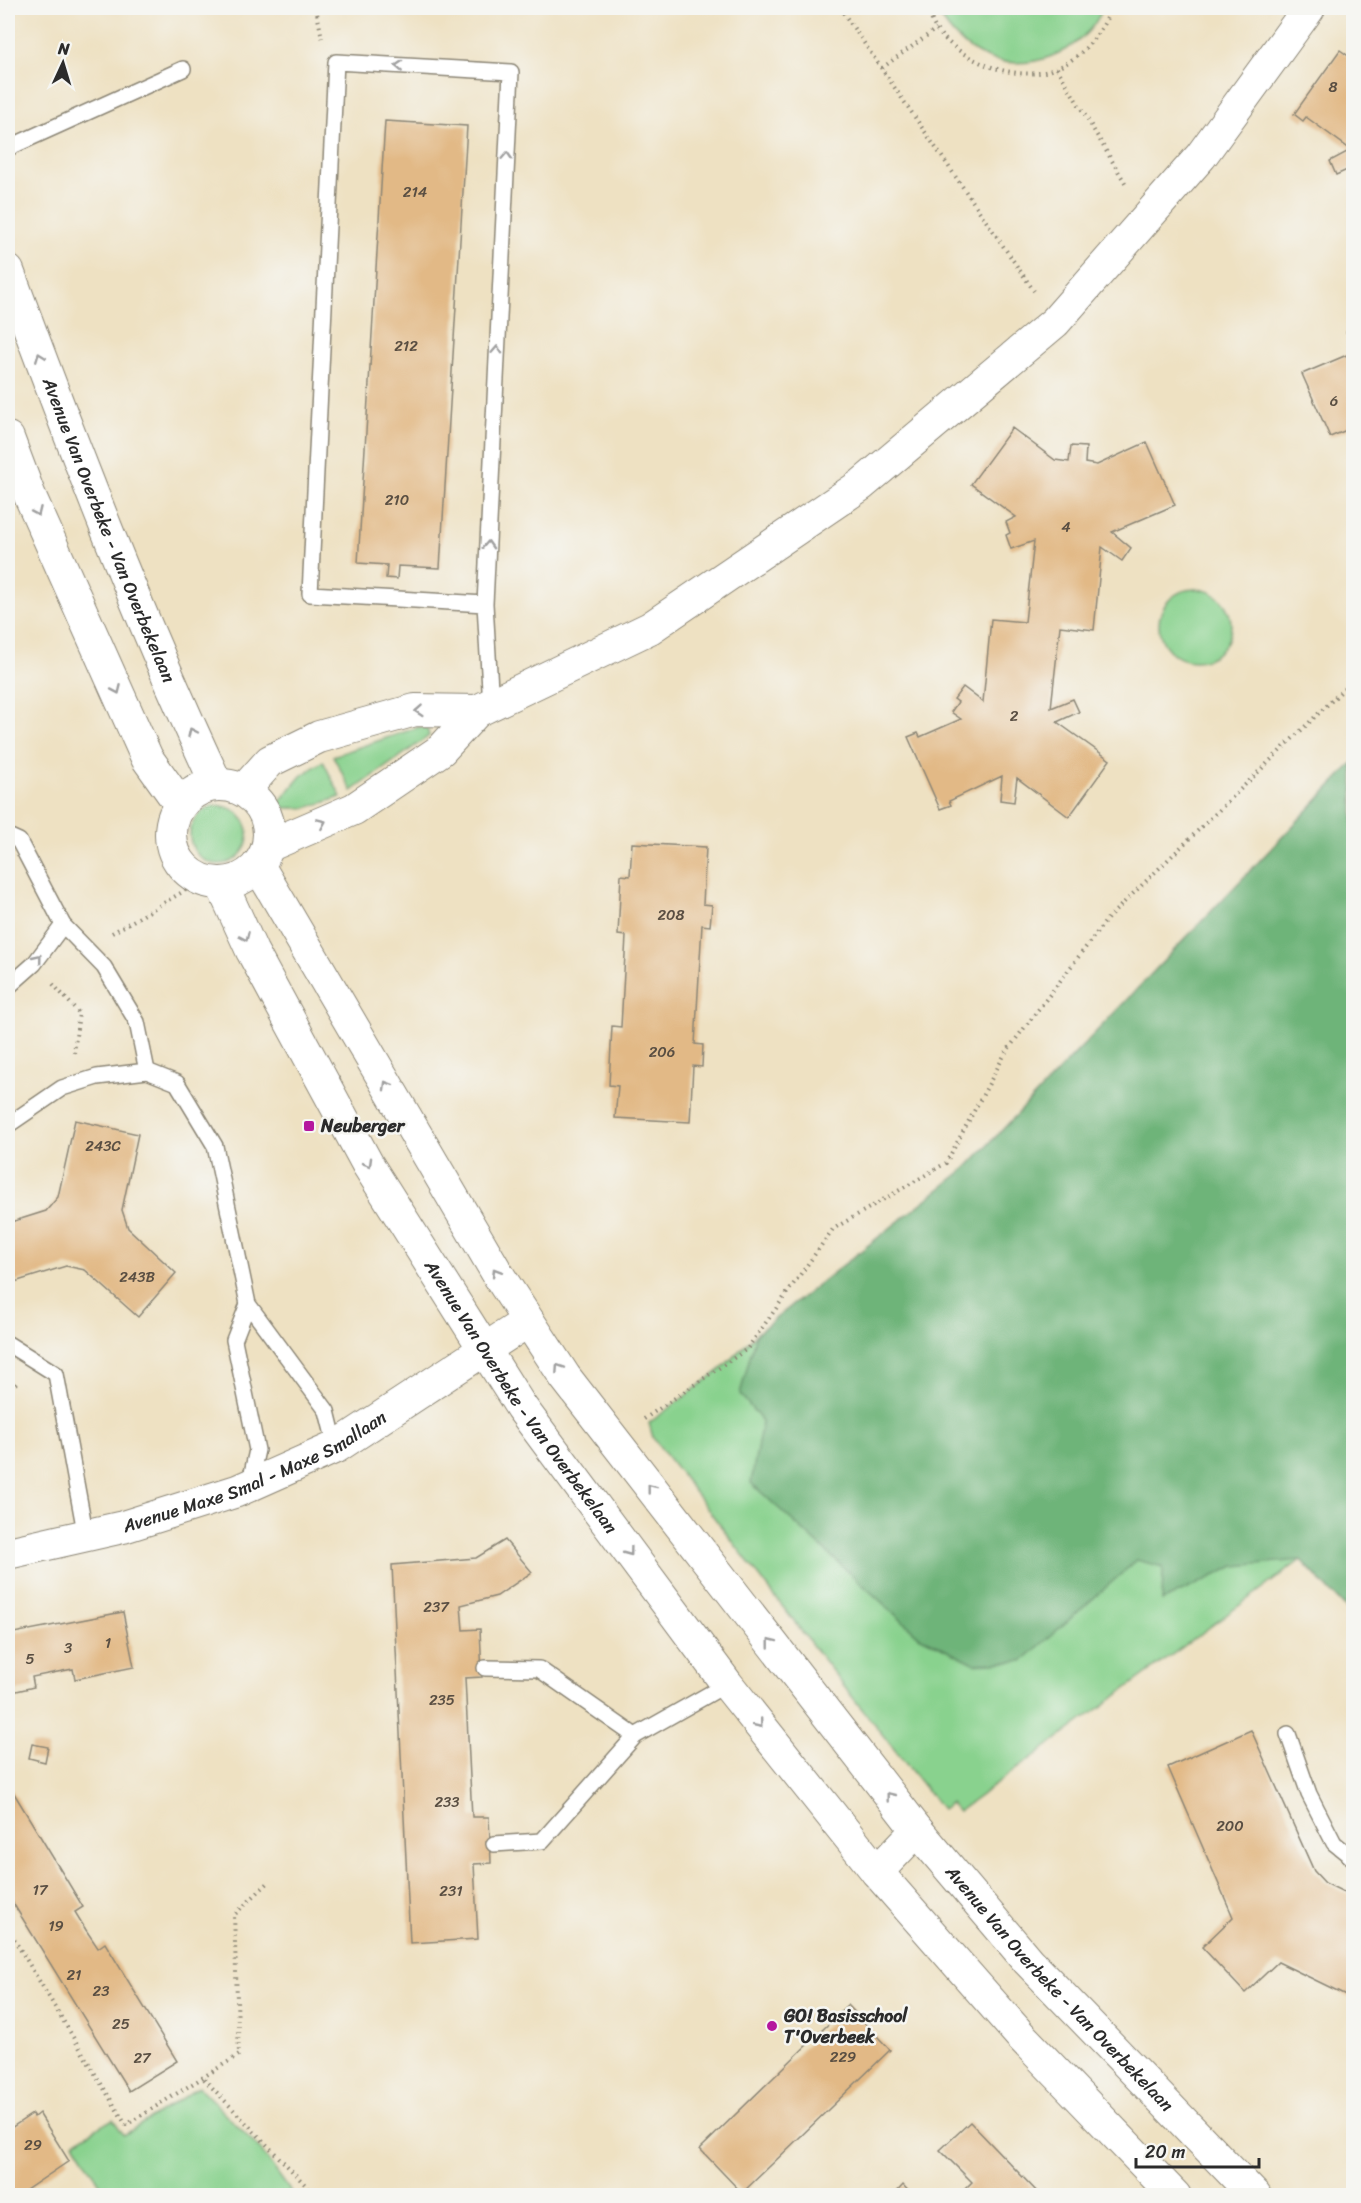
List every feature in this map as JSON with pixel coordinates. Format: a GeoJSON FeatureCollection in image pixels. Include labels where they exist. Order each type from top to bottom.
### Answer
{"type":"FeatureCollection","features":[{"type":"Feature","properties":{"kind":"street"},"geometry":{"type":"LineString","coordinates":[[212,882],[242,879],[263,856],[354,809],[441,750],[484,709],[650,627],[861,485],[1055,321],[1201,156],[1309,8]]}},
{"type":"Feature","properties":{"kind":"street","name":"Avenue Van Overbeke - Van Overbekelaan"},"geometry":{"type":"LineString","coordinates":[[8,271],[83,474],[186,720],[230,788],[256,801],[266,814],[270,830],[263,856],[498,1276],[572,1386],[917,1830],[1028,1961],[1255,2196]]}},
{"type":"Feature","properties":{"kind":"street"},"geometry":{"type":"LineString","coordinates":[[8,438],[29,494],[143,749],[180,804],[196,790],[230,788],[270,761],[319,737],[415,710],[484,709]]}},
{"type":"Feature","properties":{"kind":"street","name":"Avenue Van Overbeke - Van Overbekelaan"},"geometry":{"type":"LineString","coordinates":[[180,804],[172,821],[171,839],[176,856],[188,871],[212,882],[368,1165],[521,1407],[727,1684],[877,1872],[1020,2035],[1175,2196]]}},
{"type":"Feature","properties":{"kind":"street","name":"Avenue Maxe Smal - Maxe Smallaan"},"geometry":{"type":"LineString","coordinates":[[8,1553],[86,1537],[237,1491],[336,1447],[528,1321]]}},
{"type":"Feature","properties":{"kind":"street"},"geometry":{"type":"LineString","coordinates":[[877,1872],[917,1830]]}},
{"type":"Feature","properties":{"kind":"lane"},"geometry":{"type":"LineString","coordinates":[[484,709],[485,604],[511,72],[336,62],[310,594],[485,604]]}},
{"type":"Feature","properties":{"kind":"lane"},"geometry":{"type":"LineString","coordinates":[[8,148],[183,69]]}},
{"type":"Feature","properties":{"kind":"lane"},"geometry":{"type":"LineString","coordinates":[[8,836],[19,841],[63,925],[104,967],[136,1022],[147,1071]]}},
{"type":"Feature","properties":{"kind":"lane"},"geometry":{"type":"LineString","coordinates":[[8,987],[34,964],[63,925]]}},
{"type":"Feature","properties":{"kind":"lane"},"geometry":{"type":"LineString","coordinates":[[8,1125],[62,1088],[97,1077],[147,1071],[177,1083],[215,1146],[248,1304],[327,1411],[336,1447]]}},
{"type":"Feature","properties":{"kind":"lane"},"geometry":{"type":"LineString","coordinates":[[237,1491],[252,1473],[257,1450],[234,1340],[248,1304]]}},
{"type":"Feature","properties":{"kind":"lane"},"geometry":{"type":"LineString","coordinates":[[8,1344],[57,1374],[86,1537]]}},
{"type":"Feature","properties":{"kind":"lane"},"geometry":{"type":"LineString","coordinates":[[485,1668],[539,1669],[635,1736]]}},
{"type":"Feature","properties":{"kind":"lane"},"geometry":{"type":"LineString","coordinates":[[494,1844],[542,1841],[635,1736],[727,1684]]}},
{"type":"Feature","properties":{"kind":"lane"},"geometry":{"type":"LineString","coordinates":[[1288,1734],[1309,1794],[1334,1843],[1353,1859]]}},
{"type":"Feature","properties":{"kind":"path"},"geometry":{"type":"LineString","coordinates":[[840,8],[1055,321]]}},
{"type":"Feature","properties":{"kind":"path"},"geometry":{"type":"LineString","coordinates":[[928,8],[936,29],[978,63],[999,70],[1039,73],[1057,68],[1075,56],[1106,23],[1111,8]]}},
{"type":"Feature","properties":{"kind":"path"},"geometry":{"type":"LineString","coordinates":[[882,68],[936,29]]}},
{"type":"Feature","properties":{"kind":"path"},"geometry":{"type":"LineString","coordinates":[[1057,68],[1146,217]]}},
{"type":"Feature","properties":{"kind":"path"},"geometry":{"type":"LineString","coordinates":[[638,1423],[747,1349],[833,1229],[946,1163],[1006,1052],[1108,918],[1353,678]]}},
{"type":"Feature","properties":{"kind":"path"},"geometry":{"type":"LineString","coordinates":[[86,948],[212,882]]}},
{"type":"Feature","properties":{"kind":"path"},"geometry":{"type":"LineString","coordinates":[[34,964],[79,1013],[71,1085]]}},
{"type":"Feature","properties":{"kind":"path"},"geometry":{"type":"LineString","coordinates":[[8,1929],[126,2125],[204,2079],[239,2055],[234,1915],[269,1882]]}},
{"type":"Feature","properties":{"kind":"path"},"geometry":{"type":"LineString","coordinates":[[204,2079],[316,2196]]}},
{"type":"Feature","properties":{"kind":"green space"},"geometry":{"type":"Polygon","coordinates":[[[935,8],[1103,8],[1094,24],[1067,48],[1051,56],[1014,63],[996,60],[972,50],[953,34],[935,8]]]}},
{"type":"Feature","properties":{"kind":"green space"},"geometry":{"type":"Polygon","coordinates":[[[1188,589],[1202,589],[1221,599],[1231,618],[1231,632],[1221,651],[1202,661],[1188,661],[1169,651],[1159,632],[1159,618],[1169,599],[1188,589]]]}},
{"type":"Feature","properties":{"kind":"green space"},"geometry":{"type":"Polygon","coordinates":[[[419,727],[427,728],[429,736],[352,791],[333,756],[419,727]]]}},
{"type":"Feature","properties":{"kind":"green space"},"geometry":{"type":"Polygon","coordinates":[[[323,761],[341,797],[306,808],[274,808],[301,776],[323,761]]]}},
{"type":"Feature","properties":{"kind":"green space"},"geometry":{"type":"Polygon","coordinates":[[[1353,763],[1353,1615],[1301,1560],[958,1812],[950,1803],[942,1809],[846,1689],[653,1438],[649,1423],[720,1370],[756,1334],[966,1168],[1353,763]]]}},
{"type":"Feature","properties":{"kind":"green space"},"geometry":{"type":"Polygon","coordinates":[[[1353,763],[1353,1615],[1301,1560],[1235,1566],[1162,1601],[1163,1567],[1137,1560],[1022,1661],[976,1664],[919,1636],[751,1483],[762,1421],[740,1394],[756,1334],[966,1168],[1353,763]]]}},
{"type":"Feature","properties":{"kind":"green space"},"geometry":{"type":"Polygon","coordinates":[[[213,806],[225,806],[240,814],[248,829],[248,841],[240,856],[225,864],[213,864],[198,856],[190,841],[190,829],[198,814],[213,806]]]}},
{"type":"Feature","properties":{"kind":"green space"},"geometry":{"type":"Polygon","coordinates":[[[199,2087],[261,2150],[293,2195],[107,2195],[74,2142],[113,2119],[124,2135],[199,2087]]]}},
{"type":"Feature","properties":{"kind":"building"},"geometry":{"type":"Polygon","coordinates":[[[1340,50],[1354,60],[1354,167],[1336,175],[1330,161],[1351,150],[1306,117],[1303,121],[1294,114],[1340,50]]]}},
{"type":"Feature","properties":{"kind":"building"},"geometry":{"type":"Polygon","coordinates":[[[385,121],[467,126],[440,568],[398,566],[397,579],[386,578],[387,565],[358,563],[385,121]]]}},
{"type":"Feature","properties":{"kind":"building"},"geometry":{"type":"Polygon","coordinates":[[[1352,227],[1354,227],[1354,248],[1350,248],[1352,227]]]}},
{"type":"Feature","properties":{"kind":"building"},"geometry":{"type":"Polygon","coordinates":[[[1354,322],[1354,337],[1346,332],[1354,322]]]}},
{"type":"Feature","properties":{"kind":"building"},"geometry":{"type":"Polygon","coordinates":[[[1354,352],[1354,427],[1330,437],[1302,374],[1354,352]]]}},
{"type":"Feature","properties":{"kind":"building"},"geometry":{"type":"Polygon","coordinates":[[[1012,428],[1055,460],[1069,462],[1071,446],[1086,447],[1085,463],[1097,465],[1147,442],[1175,505],[1112,532],[1131,548],[1122,561],[1102,547],[1094,630],[1060,626],[1051,708],[1073,699],[1079,712],[1057,722],[1110,760],[1069,817],[1017,778],[1014,802],[1000,800],[1002,776],[949,801],[951,805],[940,809],[908,737],[918,733],[920,737],[961,719],[951,712],[958,702],[954,699],[963,687],[983,702],[991,619],[1025,622],[1034,541],[1011,549],[1006,535],[1010,533],[1006,522],[1016,517],[971,484],[1012,428]]]}},
{"type":"Feature","properties":{"kind":"building"},"geometry":{"type":"Polygon","coordinates":[[[632,843],[706,847],[703,904],[712,905],[710,926],[702,925],[695,1044],[703,1045],[702,1067],[693,1066],[690,1122],[615,1118],[618,1086],[609,1085],[612,1026],[621,1027],[626,936],[618,935],[621,875],[630,876],[632,843]]]}},
{"type":"Feature","properties":{"kind":"building"},"geometry":{"type":"Polygon","coordinates":[[[75,1120],[138,1134],[122,1210],[128,1228],[176,1273],[138,1317],[85,1270],[66,1266],[8,1284],[8,1223],[46,1211],[58,1197],[75,1120]]]}},
{"type":"Feature","properties":{"kind":"building"},"geometry":{"type":"Polygon","coordinates":[[[505,1540],[532,1572],[497,1596],[461,1605],[463,1630],[480,1629],[482,1677],[465,1678],[472,1817],[489,1817],[491,1863],[474,1864],[478,1939],[410,1943],[392,1565],[476,1558],[505,1540]]]}},
{"type":"Feature","properties":{"kind":"building"},"geometry":{"type":"Polygon","coordinates":[[[123,1612],[134,1667],[75,1679],[73,1669],[32,1677],[34,1687],[8,1693],[8,1634],[123,1612]]]}},
{"type":"Feature","properties":{"kind":"building"},"geometry":{"type":"Polygon","coordinates":[[[1251,1730],[1314,1871],[1325,1883],[1354,1897],[1354,1999],[1278,1962],[1245,1993],[1202,1947],[1233,1917],[1168,1767],[1251,1730]]]}},
{"type":"Feature","properties":{"kind":"building"},"geometry":{"type":"Polygon","coordinates":[[[32,1744],[48,1747],[45,1762],[29,1758],[32,1744]]]}},
{"type":"Feature","properties":{"kind":"building"},"geometry":{"type":"Polygon","coordinates":[[[12,1790],[83,1907],[75,1912],[98,1948],[105,1943],[177,2061],[129,2091],[8,1895],[8,1793],[12,1790]]]}},
{"type":"Feature","properties":{"kind":"building"},"geometry":{"type":"Polygon","coordinates":[[[848,2005],[890,2050],[742,2193],[700,2149],[848,2005]]]}},
{"type":"Feature","properties":{"kind":"building"},"geometry":{"type":"Polygon","coordinates":[[[39,2113],[69,2161],[17,2196],[8,2196],[8,2130],[32,2114],[34,2117],[39,2113]]]}},
{"type":"Feature","properties":{"kind":"building"},"geometry":{"type":"Polygon","coordinates":[[[970,2122],[1041,2196],[958,2196],[972,2182],[940,2150],[970,2122]]]}},
{"type":"Feature","properties":{"kind":"building"},"geometry":{"type":"Polygon","coordinates":[[[903,2185],[913,2196],[893,2196],[903,2185]]]}},
{"type":"Feature","properties":{"kind":"place","name":"Neuberger"},"geometry":{"type":"Point","coordinates":[309,1126]}},
{"type":"Feature","properties":{"kind":"place","name":"GO! Basisschool T'Overbeek"},"geometry":{"type":"Point","coordinates":[772,2026]}}]}
